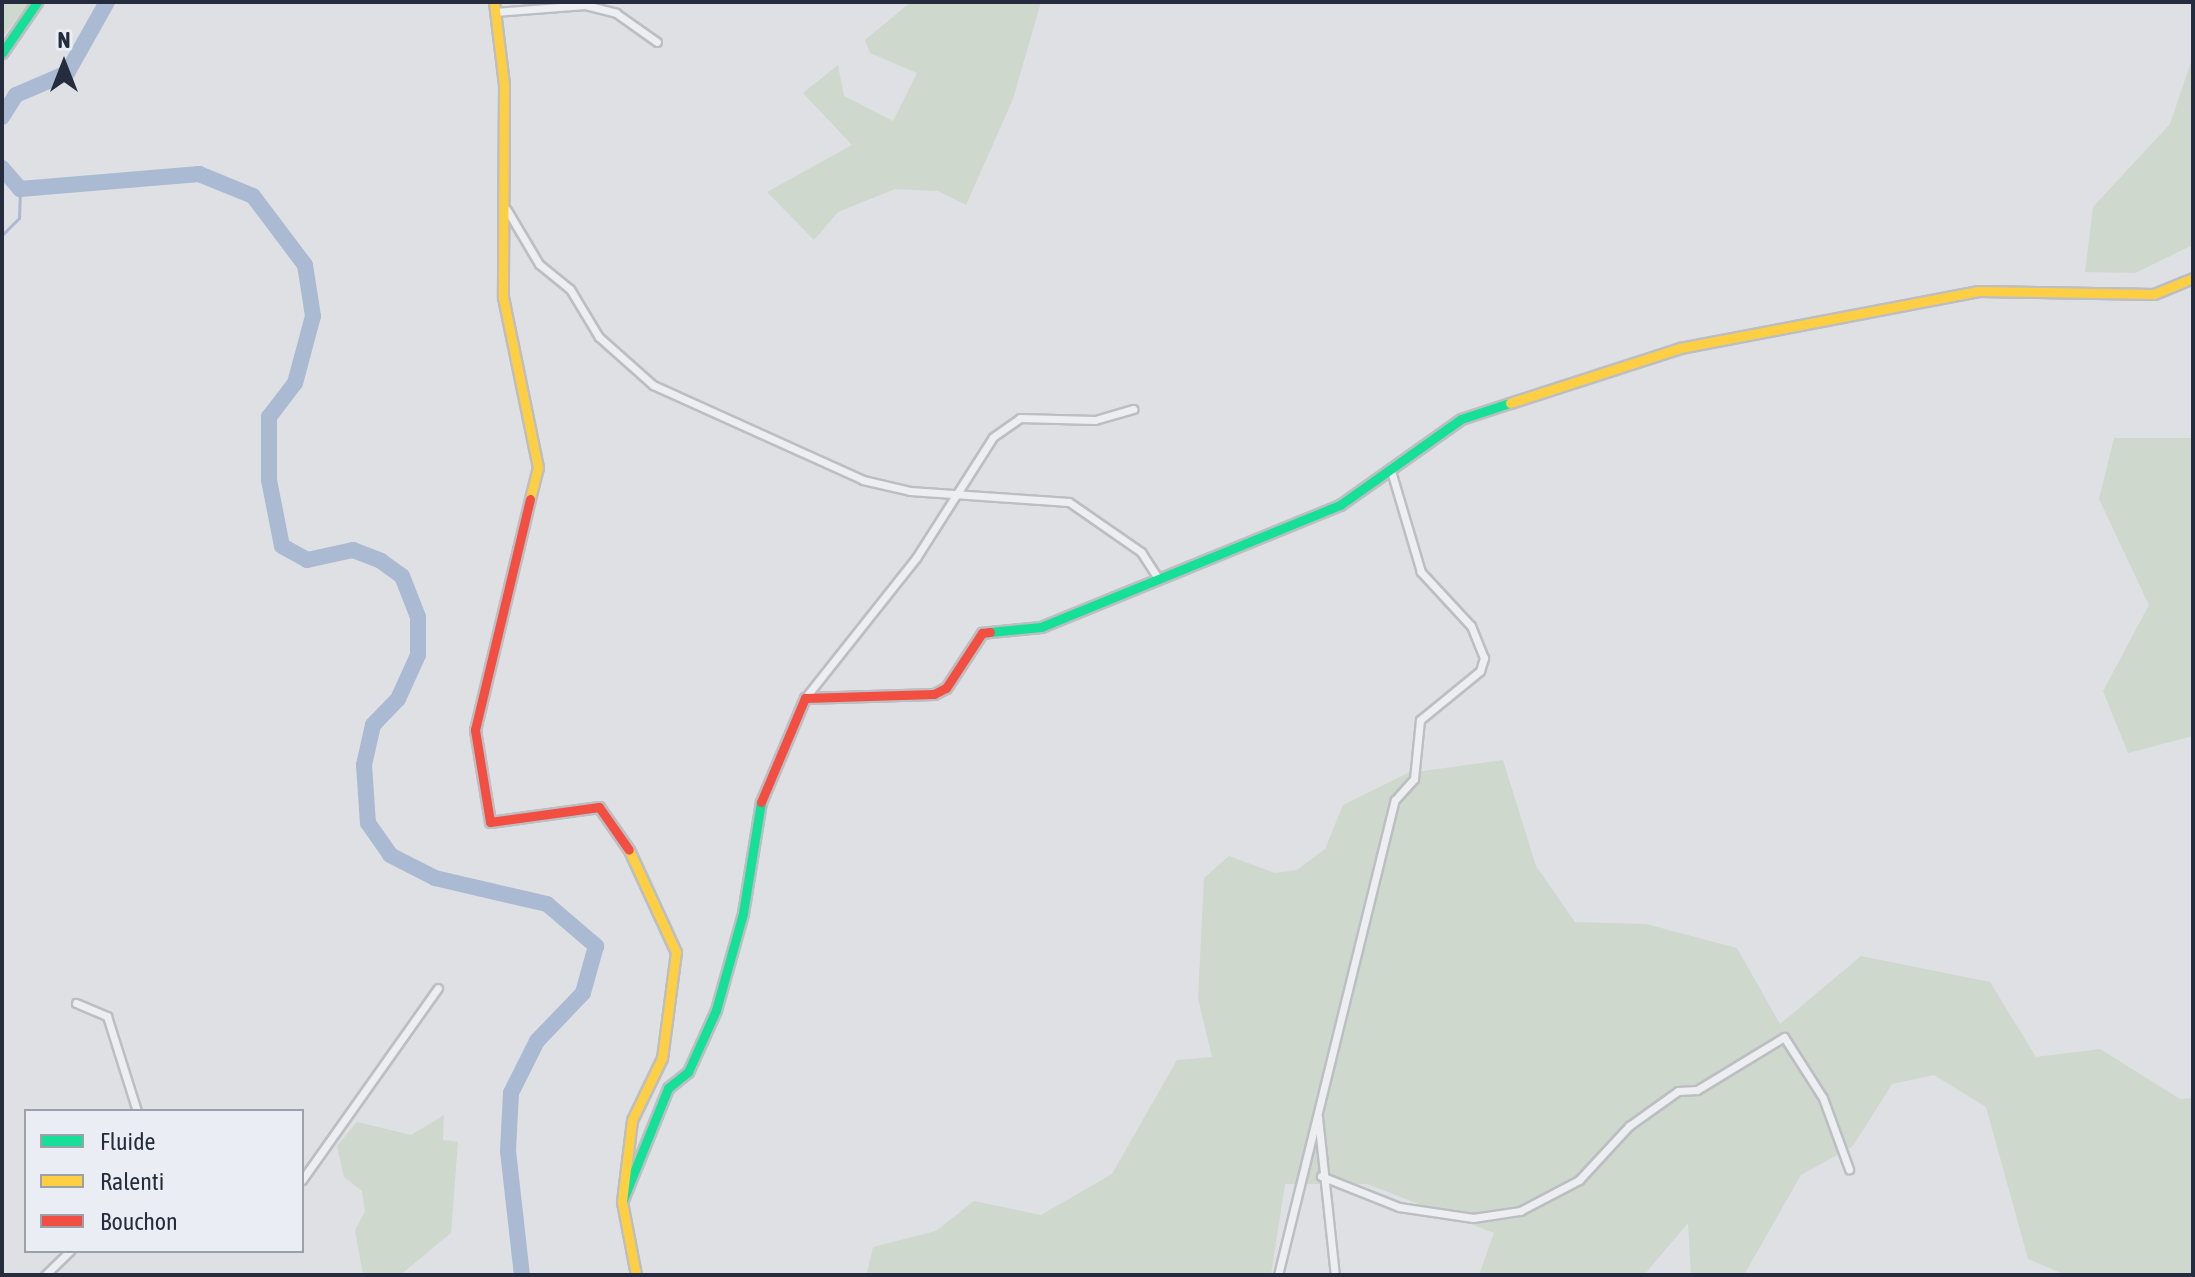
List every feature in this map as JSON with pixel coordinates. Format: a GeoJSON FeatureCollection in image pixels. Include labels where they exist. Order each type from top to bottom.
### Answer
{"type":"FeatureCollection","features":[{"type":"Feature","properties":{"kind":"street"},"geometry":{"type":"LineString","coordinates":[[2,53],[37,2]]}},
{"type":"Feature","properties":{"kind":"street"},"geometry":{"type":"LineString","coordinates":[[636,1275],[622,1202],[632,1120],[662,1058],[676,952],[672,936],[657,919],[620,828],[599,807],[558,807],[490,822],[475,730],[538,467],[503,297],[507,210],[495,7],[585,5],[616,13],[657,42]]}},
{"type":"Feature","properties":{"kind":"street"},"geometry":{"type":"LineString","coordinates":[[507,210],[539,264],[570,289],[599,337],[653,385],[863,480],[910,491],[963,490],[1069,502],[1130,543],[1158,578]]}},
{"type":"Feature","properties":{"kind":"street"},"geometry":{"type":"LineString","coordinates":[[805,698],[934,694],[982,633],[1041,627],[1340,505],[1392,474],[1461,419],[1680,348],[1979,291],[2154,294],[2193,278]]}},
{"type":"Feature","properties":{"kind":"street"},"geometry":{"type":"LineString","coordinates":[[622,1202],[668,1088],[688,1072],[716,1010],[743,913],[758,809],[805,698],[963,490],[993,437],[1020,418],[1095,420],[1133,409]]}},
{"type":"Feature","properties":{"kind":"street"},"geometry":{"type":"LineString","coordinates":[[1278,1275],[1305,1140],[1318,1114],[1395,800],[1414,779],[1420,720],[1480,671],[1484,658],[1471,626],[1421,572],[1392,474]]}},
{"type":"Feature","properties":{"kind":"street"},"geometry":{"type":"LineString","coordinates":[[304,1177],[438,988]]}},
{"type":"Feature","properties":{"kind":"street"},"geometry":{"type":"LineString","coordinates":[[76,1003],[107,1016],[136,1109]]}},
{"type":"Feature","properties":{"kind":"street"},"geometry":{"type":"LineString","coordinates":[[1321,1176],[1399,1207],[1473,1218],[1520,1211],[1579,1180],[1629,1126],[1678,1091],[1697,1090],[1784,1037],[1823,1098],[1849,1169]]}},
{"type":"Feature","properties":{"kind":"street"},"geometry":{"type":"LineString","coordinates":[[1318,1114],[1321,1176],[1335,1275]]}},
{"type":"Feature","properties":{"kind":"street"},"geometry":{"type":"LineString","coordinates":[[45,1275],[68,1253]]}},
{"type":"Feature","properties":{"kind":"shaded area"},"geometry":{"type":"Polygon","coordinates":[[[2,2],[30,2],[2,38],[2,2]]]}},
{"type":"Feature","properties":{"kind":"shaded area"},"geometry":{"type":"Polygon","coordinates":[[[911,2],[1041,2],[1013,99],[966,205],[938,191],[895,189],[838,212],[814,240],[767,192],[852,145],[803,93],[838,65],[844,96],[893,121],[917,73],[870,53],[865,40],[911,2]]]}},
{"type":"Feature","properties":{"kind":"shaded area"},"geometry":{"type":"Polygon","coordinates":[[[2193,56],[2193,245],[2135,273],[2085,272],[2093,207],[2170,124],[2193,56]]]}},
{"type":"Feature","properties":{"kind":"shaded area"},"geometry":{"type":"Polygon","coordinates":[[[2114,438],[2193,438],[2193,736],[2128,753],[2103,691],[2149,605],[2099,499],[2114,438]]]}},
{"type":"Feature","properties":{"kind":"shaded area"},"geometry":{"type":"Polygon","coordinates":[[[1503,760],[1536,866],[1575,922],[1646,924],[1737,948],[1780,1024],[1861,956],[1990,982],[2036,1057],[2100,1049],[2180,1099],[2193,1098],[2193,1275],[2066,1275],[2028,1259],[1986,1107],[1934,1075],[1892,1084],[1853,1146],[1801,1175],[1744,1275],[1691,1275],[1688,1223],[1644,1275],[1479,1275],[1494,1233],[1367,1184],[1285,1184],[1271,1275],[867,1273],[873,1247],[936,1231],[974,1201],[1041,1215],[1112,1174],[1177,1060],[1212,1057],[1198,998],[1204,878],[1229,856],[1275,873],[1297,870],[1325,849],[1343,805],[1408,773],[1503,760]]]}},
{"type":"Feature","properties":{"kind":"shaded area"},"geometry":{"type":"Polygon","coordinates":[[[444,1115],[443,1140],[458,1142],[451,1233],[400,1275],[363,1275],[355,1230],[365,1212],[362,1191],[344,1177],[337,1146],[357,1122],[411,1135],[444,1115]]]}},
{"type":"Feature","properties":{"kind":"waterway"},"geometry":{"type":"LineString","coordinates":[[2,117],[16,95],[67,73],[107,2]]}},
{"type":"Feature","properties":{"kind":"waterway"},"geometry":{"type":"LineString","coordinates":[[2,168],[20,189],[199,174],[253,196],[305,265],[313,316],[295,383],[269,417],[269,480],[282,546],[307,560],[353,550],[381,561],[402,576],[418,617],[418,655],[398,699],[373,725],[364,765],[368,823],[390,855],[435,878],[547,904],[596,946],[583,993],[537,1041],[511,1093],[508,1151],[522,1275]]}},
{"type":"Feature","properties":{"kind":"waterway"},"geometry":{"type":"LineString","coordinates":[[2,235],[19,218],[20,189]]}},
{"type":"Feature","properties":{"kind":"traffic: fast"},"geometry":{"type":"LineString","coordinates":[[2,53],[37,2]]}},
{"type":"Feature","properties":{"kind":"traffic: fast"},"geometry":{"type":"LineString","coordinates":[[990,632],[1041,627],[1340,505],[1461,419],[1510,403]]}},
{"type":"Feature","properties":{"kind":"traffic: fast"},"geometry":{"type":"LineString","coordinates":[[622,1202],[668,1088],[688,1072],[716,1010],[743,913],[761,802]]}},
{"type":"Feature","properties":{"kind":"traffic: slow"},"geometry":{"type":"LineString","coordinates":[[494,2],[504,85],[503,297],[538,467],[530,499]]}},
{"type":"Feature","properties":{"kind":"traffic: slow"},"geometry":{"type":"LineString","coordinates":[[1510,403],[1680,348],[1979,291],[2154,294],[2193,278]]}},
{"type":"Feature","properties":{"kind":"traffic: slow"},"geometry":{"type":"LineString","coordinates":[[629,850],[676,952],[662,1058],[632,1120],[622,1202],[636,1275]]}},
{"type":"Feature","properties":{"kind":"traffic: jam"},"geometry":{"type":"LineString","coordinates":[[530,499],[475,730],[490,822],[599,807],[629,850]]}},
{"type":"Feature","properties":{"kind":"traffic: jam"},"geometry":{"type":"LineString","coordinates":[[761,802],[805,698],[934,694],[946,688],[982,633],[990,632]]}}]}
